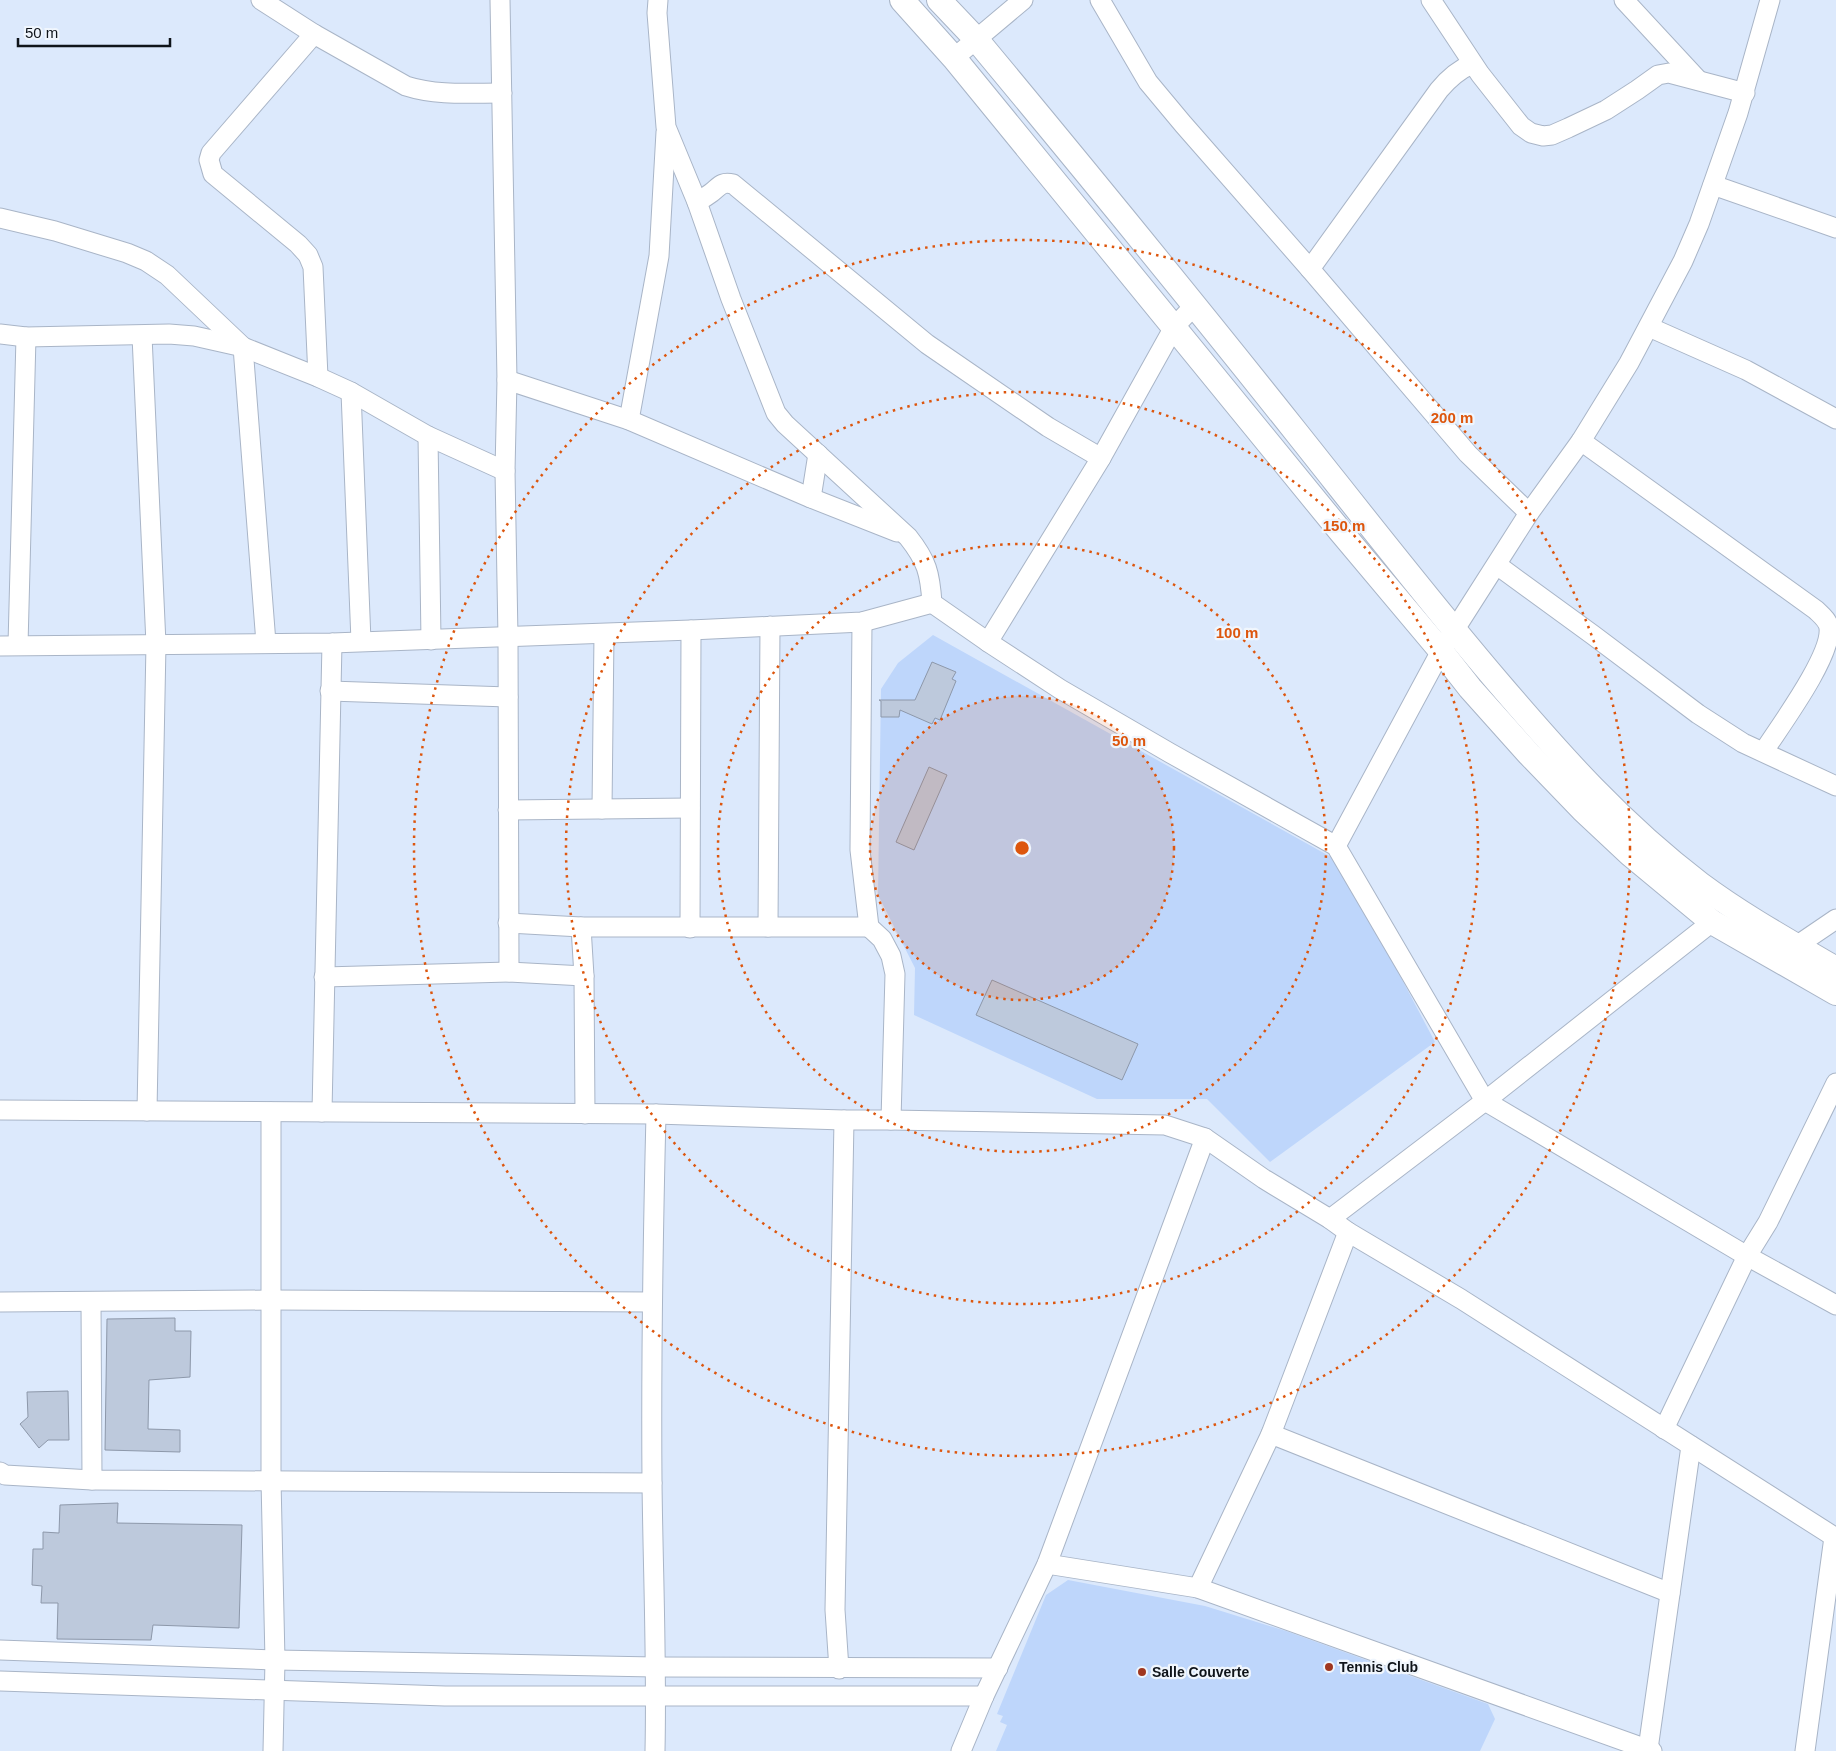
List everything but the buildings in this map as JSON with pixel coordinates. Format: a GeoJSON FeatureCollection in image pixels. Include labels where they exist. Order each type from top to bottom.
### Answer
{"type":"FeatureCollection","features":[{"type":"Feature","properties":{"kind":"street"},"geometry":{"type":"LineString","coordinates":[[261,0],[314,34],[406,86],[418,90],[443,93],[502,93]]}},
{"type":"Feature","properties":{"kind":"street"},"geometry":{"type":"LineString","coordinates":[[500,0],[507,380],[505,472],[508,637],[509,972]]}},
{"type":"Feature","properties":{"kind":"street"},"geometry":{"type":"LineString","coordinates":[[629,420],[659,256],[666,127],[657,13],[658,0]]}},
{"type":"Feature","properties":{"kind":"street"},"geometry":{"type":"LineString","coordinates":[[902,0],[954,58],[1341,532],[1441,650],[1470,688],[1522,747],[1583,810],[1630,854],[1712,922],[1836,993]]}},
{"type":"Feature","properties":{"kind":"street"},"geometry":{"type":"LineString","coordinates":[[940,0],[976,39],[1195,304],[1453,631],[1555,750],[1630,826],[1698,883],[1730,906],[1836,969]]}},
{"type":"Feature","properties":{"kind":"street"},"geometry":{"type":"LineString","coordinates":[[954,58],[1023,0]]}},
{"type":"Feature","properties":{"kind":"street"},"geometry":{"type":"LineString","coordinates":[[1100,0],[1148,82],[1310,268],[1468,454],[1529,513]]}},
{"type":"Feature","properties":{"kind":"street"},"geometry":{"type":"LineString","coordinates":[[1431,0],[1472,64],[1522,126],[1531,133],[1543,136],[1552,135],[1568,128],[1606,110],[1658,75],[1669,72],[1745,94]]}},
{"type":"Feature","properties":{"kind":"street"},"geometry":{"type":"LineString","coordinates":[[1624,0],[1698,80]]}},
{"type":"Feature","properties":{"kind":"street"},"geometry":{"type":"LineString","coordinates":[[1336,846],[1441,650],[1529,513],[1581,441],[1629,363],[1683,261],[1699,224],[1745,94],[1770,0]]}},
{"type":"Feature","properties":{"kind":"street"},"geometry":{"type":"LineString","coordinates":[[314,34],[211,153],[209,160],[213,174],[298,244],[308,256],[313,267],[315,287],[318,377]]}},
{"type":"Feature","properties":{"kind":"street"},"geometry":{"type":"LineString","coordinates":[[1310,268],[1439,90],[1461,68],[1472,64]]}},
{"type":"Feature","properties":{"kind":"street"},"geometry":{"type":"LineString","coordinates":[[666,127],[697,202],[731,299],[776,413],[908,537],[922,554],[930,578],[932,603]]}},
{"type":"Feature","properties":{"kind":"street"},"geometry":{"type":"LineString","coordinates":[[697,202],[714,191],[719,185],[723,183],[732,184],[927,344],[1048,427],[1101,458]]}},
{"type":"Feature","properties":{"kind":"street"},"geometry":{"type":"LineString","coordinates":[[1713,185],[1836,228]]}},
{"type":"Feature","properties":{"kind":"street"},"geometry":{"type":"LineString","coordinates":[[0,218],[64,234],[127,253],[146,261],[167,275],[243,347],[266,643]]}},
{"type":"Feature","properties":{"kind":"street"},"geometry":{"type":"LineString","coordinates":[[988,642],[1101,458],[1174,327],[1195,304]]}},
{"type":"Feature","properties":{"kind":"street"},"geometry":{"type":"LineString","coordinates":[[1649,327],[1746,370],[1836,418]]}},
{"type":"Feature","properties":{"kind":"street"},"geometry":{"type":"LineString","coordinates":[[0,334],[26,338],[169,334],[194,336],[243,347],[351,392],[428,436],[505,472]]}},
{"type":"Feature","properties":{"kind":"street"},"geometry":{"type":"LineString","coordinates":[[142,336],[156,644],[147,1111]]}},
{"type":"Feature","properties":{"kind":"street"},"geometry":{"type":"LineString","coordinates":[[26,338],[9,645],[361,642],[604,634],[862,622],[932,603]]}},
{"type":"Feature","properties":{"kind":"street"},"geometry":{"type":"LineString","coordinates":[[507,380],[629,420],[811,498],[908,537]]}},
{"type":"Feature","properties":{"kind":"street"},"geometry":{"type":"LineString","coordinates":[[351,392],[361,642]]}},
{"type":"Feature","properties":{"kind":"street"},"geometry":{"type":"LineString","coordinates":[[428,436],[431,640]]}},
{"type":"Feature","properties":{"kind":"street"},"geometry":{"type":"LineString","coordinates":[[1581,441],[1825,618],[1828,624],[1828,636],[1817,667],[1764,751]]}},
{"type":"Feature","properties":{"kind":"street"},"geometry":{"type":"LineString","coordinates":[[811,498],[818,454]]}},
{"type":"Feature","properties":{"kind":"street"},"geometry":{"type":"LineString","coordinates":[[1497,565],[1698,714],[1743,743],[1764,751],[1836,786]]}},
{"type":"Feature","properties":{"kind":"street"},"geometry":{"type":"LineString","coordinates":[[932,603],[988,642],[1060,688],[1170,753],[1336,846],[1484,1102],[1747,1256],[1836,1305]]}},
{"type":"Feature","properties":{"kind":"street"},"geometry":{"type":"LineString","coordinates":[[862,622],[860,850],[869,927],[882,939],[891,956],[895,974],[891,1120]]}},
{"type":"Feature","properties":{"kind":"street"},"geometry":{"type":"LineString","coordinates":[[768,927],[770,626]]}},
{"type":"Feature","properties":{"kind":"street"},"geometry":{"type":"LineString","coordinates":[[690,928],[691,630]]}},
{"type":"Feature","properties":{"kind":"street"},"geometry":{"type":"LineString","coordinates":[[602,809],[604,634]]}},
{"type":"Feature","properties":{"kind":"street"},"geometry":{"type":"LineString","coordinates":[[322,1112],[332,642]]}},
{"type":"Feature","properties":{"kind":"street"},"geometry":{"type":"LineString","coordinates":[[330,692],[508,697]]}},
{"type":"Feature","properties":{"kind":"street"},"geometry":{"type":"LineString","coordinates":[[508,810],[690,808]]}},
{"type":"Feature","properties":{"kind":"street"},"geometry":{"type":"LineString","coordinates":[[1777,960],[1836,919]]}},
{"type":"Feature","properties":{"kind":"street"},"geometry":{"type":"LineString","coordinates":[[1330,1219],[1484,1102],[1712,922]]}},
{"type":"Feature","properties":{"kind":"street"},"geometry":{"type":"LineString","coordinates":[[508,923],[581,927],[869,927]]}},
{"type":"Feature","properties":{"kind":"street"},"geometry":{"type":"LineString","coordinates":[[581,927],[584,976],[585,1114]]}},
{"type":"Feature","properties":{"kind":"street"},"geometry":{"type":"LineString","coordinates":[[324,977],[509,972],[584,976]]}},
{"type":"Feature","properties":{"kind":"street"},"geometry":{"type":"LineString","coordinates":[[1664,1429],[1747,1256],[1768,1222],[1836,1083]]}},
{"type":"Feature","properties":{"kind":"street"},"geometry":{"type":"LineString","coordinates":[[0,1110],[656,1114],[844,1120],[1165,1125],[1205,1138],[1264,1179],[1348,1232],[1462,1299],[1835,1538],[1805,1751]]}},
{"type":"Feature","properties":{"kind":"street"},"geometry":{"type":"LineString","coordinates":[[271,1112],[271,1480],[275,1660],[273,1751]]}},
{"type":"Feature","properties":{"kind":"street"},"geometry":{"type":"LineString","coordinates":[[655,1751],[652,1302],[656,1114]]}},
{"type":"Feature","properties":{"kind":"street"},"geometry":{"type":"LineString","coordinates":[[838,1669],[835,1610],[844,1120]]}},
{"type":"Feature","properties":{"kind":"street"},"geometry":{"type":"LineString","coordinates":[[961,1751],[984,1696],[1047,1564],[1205,1138]]}},
{"type":"Feature","properties":{"kind":"street"},"geometry":{"type":"LineString","coordinates":[[1198,1588],[1271,1434],[1348,1232]]}},
{"type":"Feature","properties":{"kind":"street"},"geometry":{"type":"LineString","coordinates":[[0,1302],[272,1300],[652,1302]]}},
{"type":"Feature","properties":{"kind":"street"},"geometry":{"type":"LineString","coordinates":[[91,1302],[92,1480]]}},
{"type":"Feature","properties":{"kind":"street"},"geometry":{"type":"LineString","coordinates":[[1271,1434],[1670,1593]]}},
{"type":"Feature","properties":{"kind":"street"},"geometry":{"type":"LineString","coordinates":[[1047,1564],[1198,1588],[1650,1750],[1691,1446]]}},
{"type":"Feature","properties":{"kind":"street"},"geometry":{"type":"LineString","coordinates":[[0,1472],[5,1475],[92,1480],[652,1483]]}},
{"type":"Feature","properties":{"kind":"street"},"geometry":{"type":"LineString","coordinates":[[0,1650],[275,1660],[654,1668],[998,1668]]}},
{"type":"Feature","properties":{"kind":"street"},"geometry":{"type":"LineString","coordinates":[[0,1681],[274,1692],[445,1696],[984,1696]]}},
{"type":"Feature","properties":{"kind":"shaded area"},"geometry":{"type":"Polygon","coordinates":[[[933,635],[1340,862],[1435,1042],[1270,1162],[1207,1099],[1097,1099],[914,1015],[915,968],[878,895],[881,689],[898,663],[933,635]]]}},
{"type":"Feature","properties":{"kind":"shaded area","name":"Salle Couverte"},"geometry":{"type":"Polygon","coordinates":[[[1068,1580],[1205,1606],[1286,1631],[1488,1704],[1495,1719],[1480,1751],[996,1751],[1007,1725],[1000,1722],[1003,1716],[997,1714],[1046,1595],[1068,1580]]]}},
{"type":"Feature","properties":{"kind":"place","name":"Tennis Club"},"geometry":{"type":"Point","coordinates":[1329,1667]}},
{"type":"Feature","properties":{"kind":"place","name":"Salle Couverte"},"geometry":{"type":"Point","coordinates":[1142,1672]}}]}
